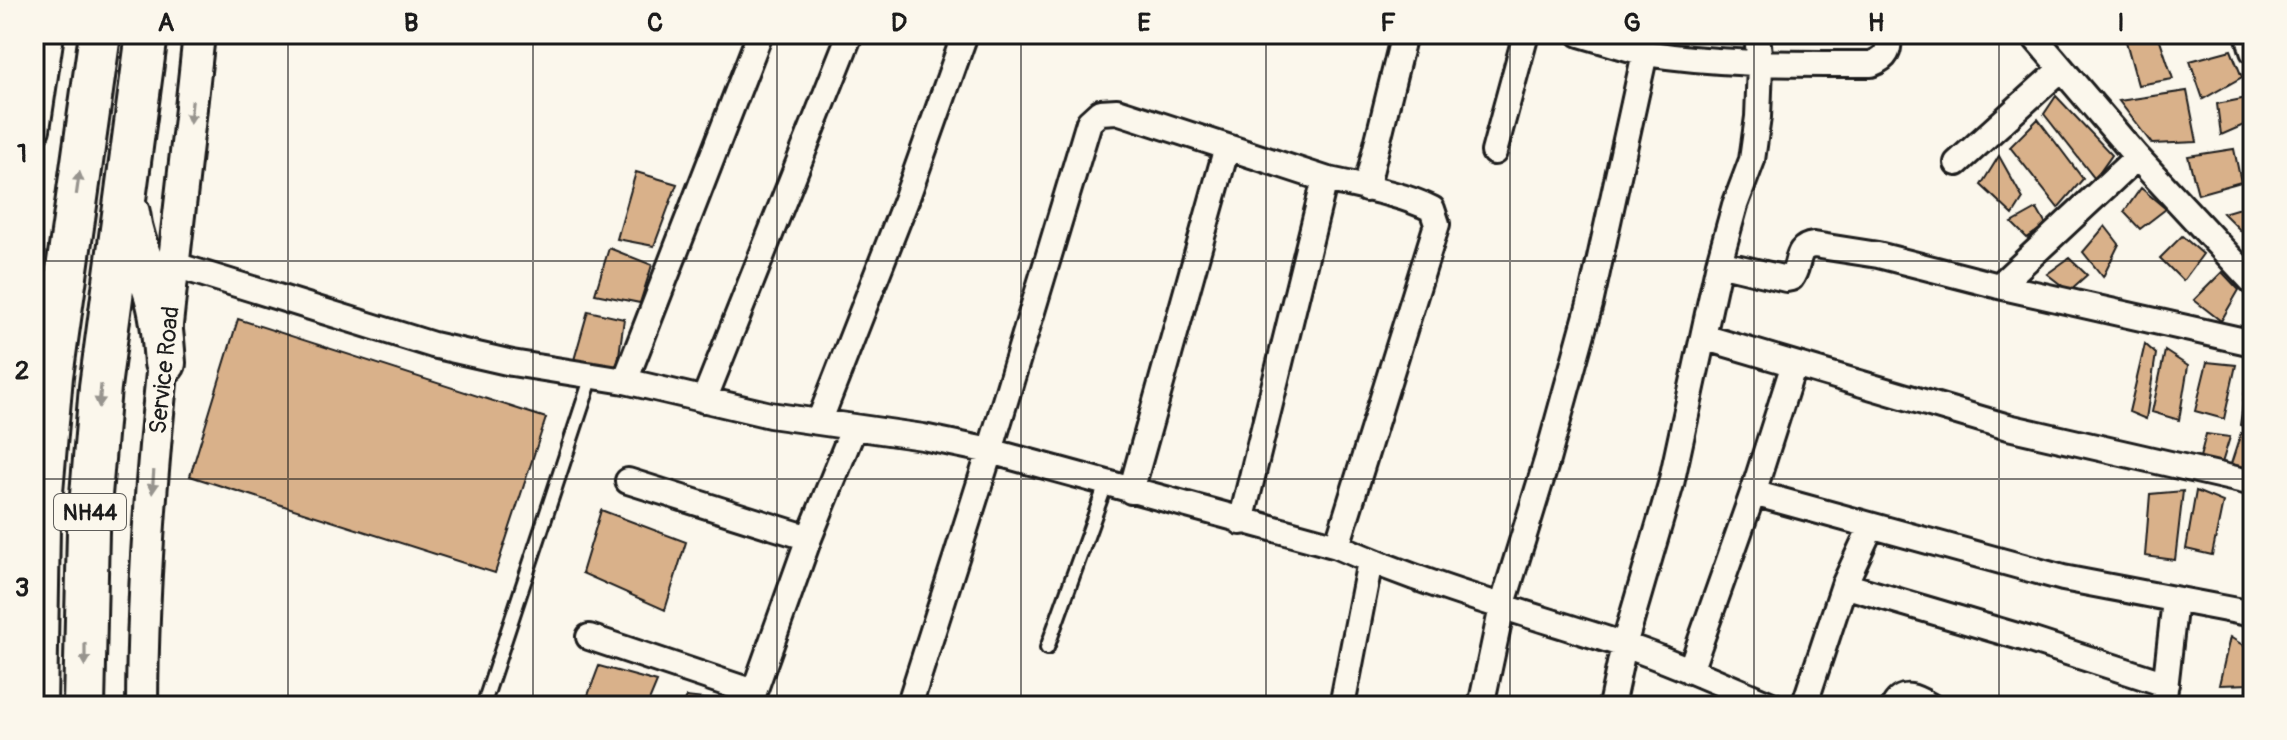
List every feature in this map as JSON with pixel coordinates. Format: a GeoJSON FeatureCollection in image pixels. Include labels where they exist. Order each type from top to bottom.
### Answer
{"type":"FeatureCollection","features":[{"type":"Feature","properties":{"kind":"highway","name":"NH44"},"geometry":{"type":"LineString","coordinates":[[36,706],[39,526],[52,376],[100,34]]}},
{"type":"Feature","properties":{"kind":"highway","name":"NH44"},"geometry":{"type":"LineString","coordinates":[[84,706],[88,531],[108,318],[147,34]]}},
{"type":"Feature","properties":{"kind":"highway"},"geometry":{"type":"LineString","coordinates":[[129,165],[130,225],[160,313],[165,363]]}},
{"type":"Feature","properties":{"kind":"street"},"geometry":{"type":"LineString","coordinates":[[34,129],[48,34]]}},
{"type":"Feature","properties":{"kind":"street","name":"Service Road"},"geometry":{"type":"LineString","coordinates":[[142,706],[154,467],[199,34]]}},
{"type":"Feature","properties":{"kind":"street"},"geometry":{"type":"LineString","coordinates":[[625,381],[760,34]]}},
{"type":"Feature","properties":{"kind":"street"},"geometry":{"type":"LineString","coordinates":[[704,400],[850,34]]}},
{"type":"Feature","properties":{"kind":"street"},"geometry":{"type":"LineString","coordinates":[[819,422],[906,200],[965,34]]}},
{"type":"Feature","properties":{"kind":"street"},"geometry":{"type":"LineString","coordinates":[[1366,189],[1404,34]]}},
{"type":"Feature","properties":{"kind":"street"},"geometry":{"type":"LineString","coordinates":[[1494,152],[1526,34]]}},
{"type":"Feature","properties":{"kind":"street"},"geometry":{"type":"LineString","coordinates":[[1580,34],[1645,53],[1697,61],[1760,65],[1871,64],[1884,59],[1890,49],[1888,34]]}},
{"type":"Feature","properties":{"kind":"street"},"geometry":{"type":"LineString","coordinates":[[1611,706],[1624,645],[1671,484],[1719,263],[1735,205],[1752,160],[1758,117],[1760,65],[1757,34]]}},
{"type":"Feature","properties":{"kind":"street"},"geometry":{"type":"LineString","coordinates":[[2248,34],[2253,51]]}},
{"type":"Feature","properties":{"kind":"street"},"geometry":{"type":"LineString","coordinates":[[2039,35],[2061,69],[2137,157],[2253,282]]}},
{"type":"Feature","properties":{"kind":"street"},"geometry":{"type":"LineString","coordinates":[[1481,706],[1502,607],[1590,304],[1645,53]]}},
{"type":"Feature","properties":{"kind":"street"},"geometry":{"type":"LineString","coordinates":[[1957,163],[2061,69]]}},
{"type":"Feature","properties":{"kind":"street"},"geometry":{"type":"LineString","coordinates":[[909,706],[1089,122],[1100,112],[1117,111],[1325,179],[1432,209],[1437,224],[1337,546]]}},
{"type":"Feature","properties":{"kind":"street"},"geometry":{"type":"LineString","coordinates":[[1131,491],[1227,147]]}},
{"type":"Feature","properties":{"kind":"street"},"geometry":{"type":"LineString","coordinates":[[1999,286],[2137,157]]}},
{"type":"Feature","properties":{"kind":"street"},"geometry":{"type":"LineString","coordinates":[[1241,522],[1325,179]]}},
{"type":"Feature","properties":{"kind":"street"},"geometry":{"type":"LineString","coordinates":[[1719,263],[1786,279],[1796,272],[1800,252],[1805,246],[1814,245],[1878,255],[1999,286],[2253,343]]}},
{"type":"Feature","properties":{"kind":"street"},"geometry":{"type":"LineString","coordinates":[[175,265],[433,345],[625,381],[770,415],[990,451],[1337,546],[1370,561],[1502,607],[1624,645],[1690,671],[1745,700],[1774,706]]}},
{"type":"Feature","properties":{"kind":"street"},"geometry":{"type":"LineString","coordinates":[[1703,337],[2008,427],[2253,483]]}},
{"type":"Feature","properties":{"kind":"street"},"geometry":{"type":"LineString","coordinates":[[1690,671],[1753,493],[1794,364]]}},
{"type":"Feature","properties":{"kind":"street"},"geometry":{"type":"LineString","coordinates":[[589,637],[751,699],[809,538],[854,427]]}},
{"type":"Feature","properties":{"kind":"street"},"geometry":{"type":"LineString","coordinates":[[628,481],[809,538]]}},
{"type":"Feature","properties":{"kind":"street"},"geometry":{"type":"LineString","coordinates":[[1753,493],[2063,578],[2253,614]]}},
{"type":"Feature","properties":{"kind":"street"},"geometry":{"type":"LineString","coordinates":[[1804,706],[1844,585],[1871,527]]}},
{"type":"Feature","properties":{"kind":"street"},"geometry":{"type":"LineString","coordinates":[[1342,706],[1370,561]]}},
{"type":"Feature","properties":{"kind":"street"},"geometry":{"type":"LineString","coordinates":[[1844,585],[2027,639],[2164,695],[2175,600]]}},
{"type":"Feature","properties":{"kind":"street"},"geometry":{"type":"LineString","coordinates":[[1894,706],[1904,696],[1930,706]]}},
{"type":"Feature","properties":{"kind":"lane"},"geometry":{"type":"LineString","coordinates":[[485,700],[592,376]]}},
{"type":"Feature","properties":{"kind":"lane"},"geometry":{"type":"LineString","coordinates":[[1047,648],[1106,484]]}},
{"type":"Feature","properties":{"kind":"building"},"geometry":{"type":"Polygon","coordinates":[[[2124,34],[2158,34],[2173,79],[2138,85],[2124,34]]]}},
{"type":"Feature","properties":{"kind":"building"},"geometry":{"type":"Polygon","coordinates":[[[2231,50],[2242,77],[2203,99],[2190,61],[2231,50]]]}},
{"type":"Feature","properties":{"kind":"building"},"geometry":{"type":"Polygon","coordinates":[[[2187,91],[2197,142],[2152,144],[2119,101],[2187,91]]]}},
{"type":"Feature","properties":{"kind":"building"},"geometry":{"type":"Polygon","coordinates":[[[2056,96],[2112,155],[2095,179],[2044,114],[2056,96]]]}},
{"type":"Feature","properties":{"kind":"building"},"geometry":{"type":"Polygon","coordinates":[[[2247,98],[2253,121],[2221,135],[2217,104],[2247,98]]]}},
{"type":"Feature","properties":{"kind":"building"},"geometry":{"type":"Polygon","coordinates":[[[2038,119],[2083,179],[2058,208],[2010,147],[2038,119]]]}},
{"type":"Feature","properties":{"kind":"building"},"geometry":{"type":"Polygon","coordinates":[[[2234,149],[2241,182],[2198,194],[2188,156],[2234,149]]]}},
{"type":"Feature","properties":{"kind":"building"},"geometry":{"type":"Polygon","coordinates":[[[1999,156],[2023,199],[2013,215],[1981,185],[1999,156]]]}},
{"type":"Feature","properties":{"kind":"building"},"geometry":{"type":"Polygon","coordinates":[[[636,172],[677,184],[654,246],[617,239],[636,172]]]}},
{"type":"Feature","properties":{"kind":"building"},"geometry":{"type":"Polygon","coordinates":[[[2141,188],[2166,209],[2140,229],[2124,212],[2141,188]]]}},
{"type":"Feature","properties":{"kind":"building"},"geometry":{"type":"Polygon","coordinates":[[[2253,204],[2253,230],[2242,232],[2223,213],[2253,204]]]}},
{"type":"Feature","properties":{"kind":"building"},"geometry":{"type":"Polygon","coordinates":[[[2037,209],[2046,225],[2027,238],[2012,223],[2037,209]]]}},
{"type":"Feature","properties":{"kind":"building"},"geometry":{"type":"Polygon","coordinates":[[[2105,226],[2119,244],[2103,277],[2083,252],[2105,226]]]}},
{"type":"Feature","properties":{"kind":"building"},"geometry":{"type":"Polygon","coordinates":[[[2182,236],[2203,254],[2183,281],[2160,258],[2182,236]]]}},
{"type":"Feature","properties":{"kind":"building"},"geometry":{"type":"Polygon","coordinates":[[[609,248],[652,265],[640,303],[595,294],[609,248]]]}},
{"type":"Feature","properties":{"kind":"building"},"geometry":{"type":"Polygon","coordinates":[[[2069,258],[2087,275],[2069,291],[2047,274],[2069,258]]]}},
{"type":"Feature","properties":{"kind":"building"},"geometry":{"type":"Polygon","coordinates":[[[2222,272],[2239,290],[2221,321],[2194,300],[2222,272]]]}},
{"type":"Feature","properties":{"kind":"building"},"geometry":{"type":"Polygon","coordinates":[[[588,311],[624,319],[617,370],[574,360],[588,311]]]}},
{"type":"Feature","properties":{"kind":"building"},"geometry":{"type":"Polygon","coordinates":[[[238,319],[546,418],[495,573],[190,476],[238,319]]]}},
{"type":"Feature","properties":{"kind":"building"},"geometry":{"type":"Polygon","coordinates":[[[2145,344],[2156,354],[2146,419],[2129,412],[2145,344]]]}},
{"type":"Feature","properties":{"kind":"building"},"geometry":{"type":"Polygon","coordinates":[[[2165,351],[2188,366],[2179,420],[2152,412],[2165,351]]]}},
{"type":"Feature","properties":{"kind":"building"},"geometry":{"type":"Polygon","coordinates":[[[2207,362],[2236,365],[2224,419],[2195,411],[2207,362]]]}},
{"type":"Feature","properties":{"kind":"building"},"geometry":{"type":"Polygon","coordinates":[[[2249,365],[2253,367],[2253,429],[2240,425],[2249,365]]]}},
{"type":"Feature","properties":{"kind":"building"},"geometry":{"type":"Polygon","coordinates":[[[2241,433],[2253,437],[2253,452],[2247,470],[2231,464],[2241,433]]]}},
{"type":"Feature","properties":{"kind":"building"},"geometry":{"type":"Polygon","coordinates":[[[2206,434],[2230,437],[2222,463],[2199,461],[2206,434]]]}},
{"type":"Feature","properties":{"kind":"building"},"geometry":{"type":"Polygon","coordinates":[[[2183,491],[2175,560],[2145,556],[2150,494],[2183,491]]]}},
{"type":"Feature","properties":{"kind":"building"},"geometry":{"type":"Polygon","coordinates":[[[2196,491],[2223,502],[2212,555],[2186,549],[2196,491]]]}},
{"type":"Feature","properties":{"kind":"building"},"geometry":{"type":"Polygon","coordinates":[[[601,510],[686,542],[665,610],[582,573],[601,510]]]}},
{"type":"Feature","properties":{"kind":"building"},"geometry":{"type":"Polygon","coordinates":[[[2230,637],[2252,651],[2251,684],[2219,685],[2230,637]]]}},
{"type":"Feature","properties":{"kind":"building"},"geometry":{"type":"Polygon","coordinates":[[[599,666],[657,682],[647,706],[584,706],[599,666]]]}},
{"type":"Feature","properties":{"kind":"building"},"geometry":{"type":"Polygon","coordinates":[[[210,697],[239,706],[208,706],[210,697]]]}},
{"type":"Feature","properties":{"kind":"building"},"geometry":{"type":"Polygon","coordinates":[[[686,697],[731,702],[729,706],[682,706],[686,697]]]}}]}
